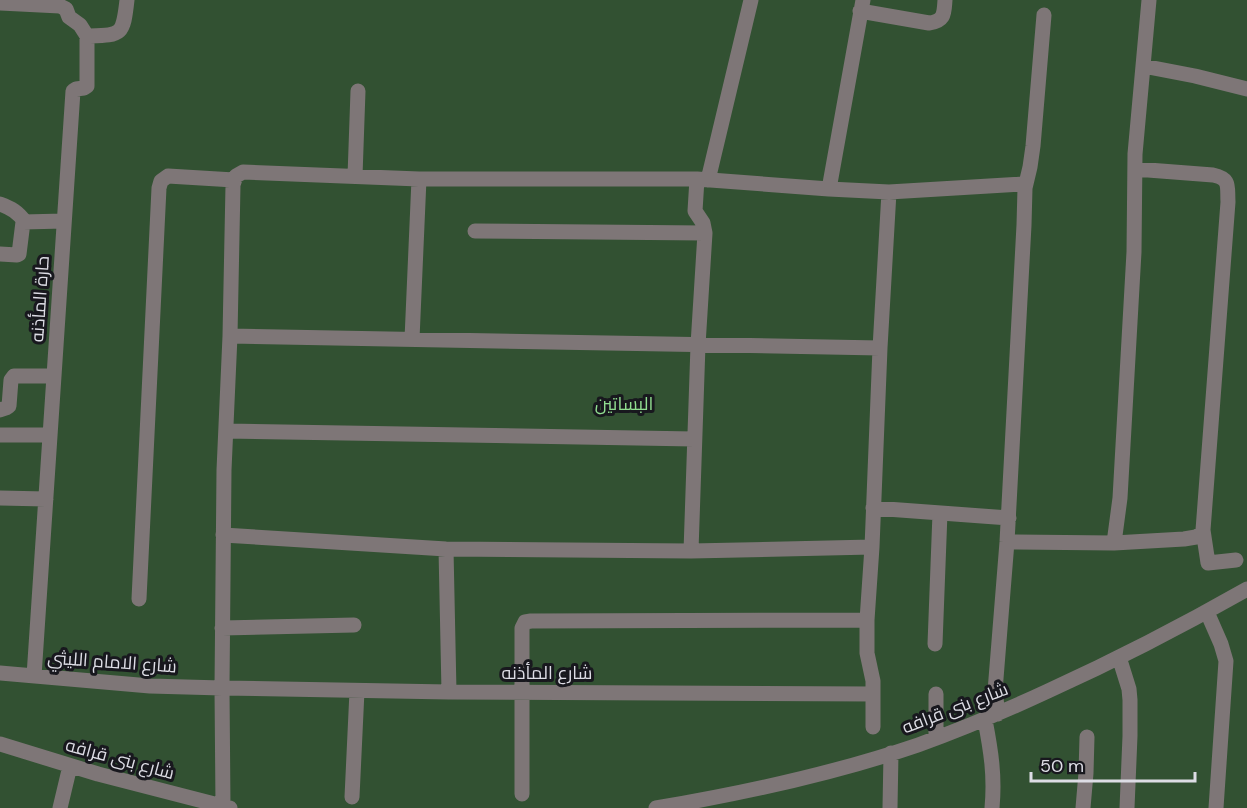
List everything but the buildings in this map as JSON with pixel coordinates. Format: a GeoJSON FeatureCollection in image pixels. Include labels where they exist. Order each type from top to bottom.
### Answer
{"type":"FeatureCollection","features":[{"type":"Feature","properties":{"kind":"street"},"geometry":{"type":"LineString","coordinates":[[0,3],[60,6],[66,9],[69,17],[80,25],[87,36],[118,33],[125,21],[127,0]]}},
{"type":"Feature","properties":{"kind":"street"},"geometry":{"type":"LineString","coordinates":[[692,550],[694,439],[705,234],[703,224],[695,212],[751,0]]}},
{"type":"Feature","properties":{"kind":"street"},"geometry":{"type":"LineString","coordinates":[[829,189],[861,6],[929,23],[940,20],[944,13],[945,0]]}},
{"type":"Feature","properties":{"kind":"street"},"geometry":{"type":"LineString","coordinates":[[1114,543],[1120,498],[1134,252],[1135,153],[1149,0]]}},
{"type":"Feature","properties":{"kind":"street"},"geometry":{"type":"LineString","coordinates":[[992,808],[994,789],[992,717],[1009,518],[1025,188],[1033,146],[1044,15]]}},
{"type":"Feature","properties":{"kind":"street","name":"حارة المأذنه"},"geometry":{"type":"LineString","coordinates":[[34,676],[73,91],[76,88],[87,86],[87,36]]}},
{"type":"Feature","properties":{"kind":"street"},"geometry":{"type":"LineString","coordinates":[[1143,66],[1247,89]]}},
{"type":"Feature","properties":{"kind":"street"},"geometry":{"type":"LineString","coordinates":[[356,176],[358,91]]}},
{"type":"Feature","properties":{"kind":"street"},"geometry":{"type":"LineString","coordinates":[[1135,169],[1214,175],[1223,177],[1226,181],[1228,202],[1203,530],[1208,563],[1236,560]]}},
{"type":"Feature","properties":{"kind":"street"},"geometry":{"type":"LineString","coordinates":[[226,807],[222,688],[223,535],[234,180],[236,176],[243,172],[419,179],[703,179],[889,192],[1023,184],[1025,188]]}},
{"type":"Feature","properties":{"kind":"street"},"geometry":{"type":"LineString","coordinates":[[139,599],[159,188],[161,181],[168,176],[234,180]]}},
{"type":"Feature","properties":{"kind":"street"},"geometry":{"type":"LineString","coordinates":[[412,339],[419,179]]}},
{"type":"Feature","properties":{"kind":"street"},"geometry":{"type":"LineString","coordinates":[[873,727],[873,681],[867,653],[867,620],[889,192]]}},
{"type":"Feature","properties":{"kind":"street"},"geometry":{"type":"LineString","coordinates":[[0,204],[10,207],[25,222]]}},
{"type":"Feature","properties":{"kind":"street"},"geometry":{"type":"LineString","coordinates":[[25,222],[64,221]]}},
{"type":"Feature","properties":{"kind":"street"},"geometry":{"type":"LineString","coordinates":[[0,254],[19,254],[22,224],[25,222]]}},
{"type":"Feature","properties":{"kind":"street"},"geometry":{"type":"LineString","coordinates":[[475,231],[705,234]]}},
{"type":"Feature","properties":{"kind":"street"},"geometry":{"type":"LineString","coordinates":[[230,336],[880,348]]}},
{"type":"Feature","properties":{"kind":"street"},"geometry":{"type":"LineString","coordinates":[[0,410],[9,406],[11,380],[14,376],[54,375]]}},
{"type":"Feature","properties":{"kind":"street"},"geometry":{"type":"LineString","coordinates":[[226,431],[694,439]]}},
{"type":"Feature","properties":{"kind":"street"},"geometry":{"type":"LineString","coordinates":[[0,435],[50,435]]}},
{"type":"Feature","properties":{"kind":"street"},"geometry":{"type":"LineString","coordinates":[[0,498],[46,499]]}},
{"type":"Feature","properties":{"kind":"street"},"geometry":{"type":"LineString","coordinates":[[873,508],[1009,518]]}},
{"type":"Feature","properties":{"kind":"street"},"geometry":{"type":"LineString","coordinates":[[935,644],[940,513]]}},
{"type":"Feature","properties":{"kind":"street"},"geometry":{"type":"LineString","coordinates":[[1007,542],[1114,543],[1184,539],[1196,537],[1203,530]]}},
{"type":"Feature","properties":{"kind":"street"},"geometry":{"type":"LineString","coordinates":[[223,535],[446,549],[692,550],[872,547]]}},
{"type":"Feature","properties":{"kind":"street"},"geometry":{"type":"LineString","coordinates":[[446,549],[449,692]]}},
{"type":"Feature","properties":{"kind":"street","name":"شارع بنى قرافه"},"geometry":{"type":"LineString","coordinates":[[656,808],[726,796],[849,766],[936,738],[992,717],[1119,657],[1247,589]]}},
{"type":"Feature","properties":{"kind":"street"},"geometry":{"type":"LineString","coordinates":[[1207,612],[1226,661],[1216,808]]}},
{"type":"Feature","properties":{"kind":"street"},"geometry":{"type":"LineString","coordinates":[[522,794],[522,628],[523,624],[528,621],[867,620]]}},
{"type":"Feature","properties":{"kind":"street"},"geometry":{"type":"LineString","coordinates":[[222,628],[354,625]]}},
{"type":"Feature","properties":{"kind":"street"},"geometry":{"type":"LineString","coordinates":[[1119,657],[1130,700],[1127,808]]}},
{"type":"Feature","properties":{"kind":"street","name":"شارع الامام الليثي"},"geometry":{"type":"LineString","coordinates":[[0,673],[150,686],[222,688]]}},
{"type":"Feature","properties":{"kind":"street","name":"شارع المأذنه"},"geometry":{"type":"LineString","coordinates":[[222,688],[449,692],[873,694]]}},
{"type":"Feature","properties":{"kind":"street"},"geometry":{"type":"LineString","coordinates":[[352,797],[357,691]]}},
{"type":"Feature","properties":{"kind":"street"},"geometry":{"type":"LineString","coordinates":[[936,694],[936,738]]}},
{"type":"Feature","properties":{"kind":"street"},"geometry":{"type":"LineString","coordinates":[[1083,808],[1087,737]]}},
{"type":"Feature","properties":{"kind":"street","name":"شارع بنى قرافه"},"geometry":{"type":"LineString","coordinates":[[0,744],[69,766],[226,807]]}},
{"type":"Feature","properties":{"kind":"street"},"geometry":{"type":"LineString","coordinates":[[890,808],[891,753]]}},
{"type":"Feature","properties":{"kind":"street"},"geometry":{"type":"LineString","coordinates":[[60,808],[69,766]]}},
{"type":"Feature","properties":{"kind":"green space","name":"البساتين"},"geometry":{"type":"Polygon","coordinates":[[[0,0],[1247,0],[1247,808],[0,808],[0,0]]]}}]}
